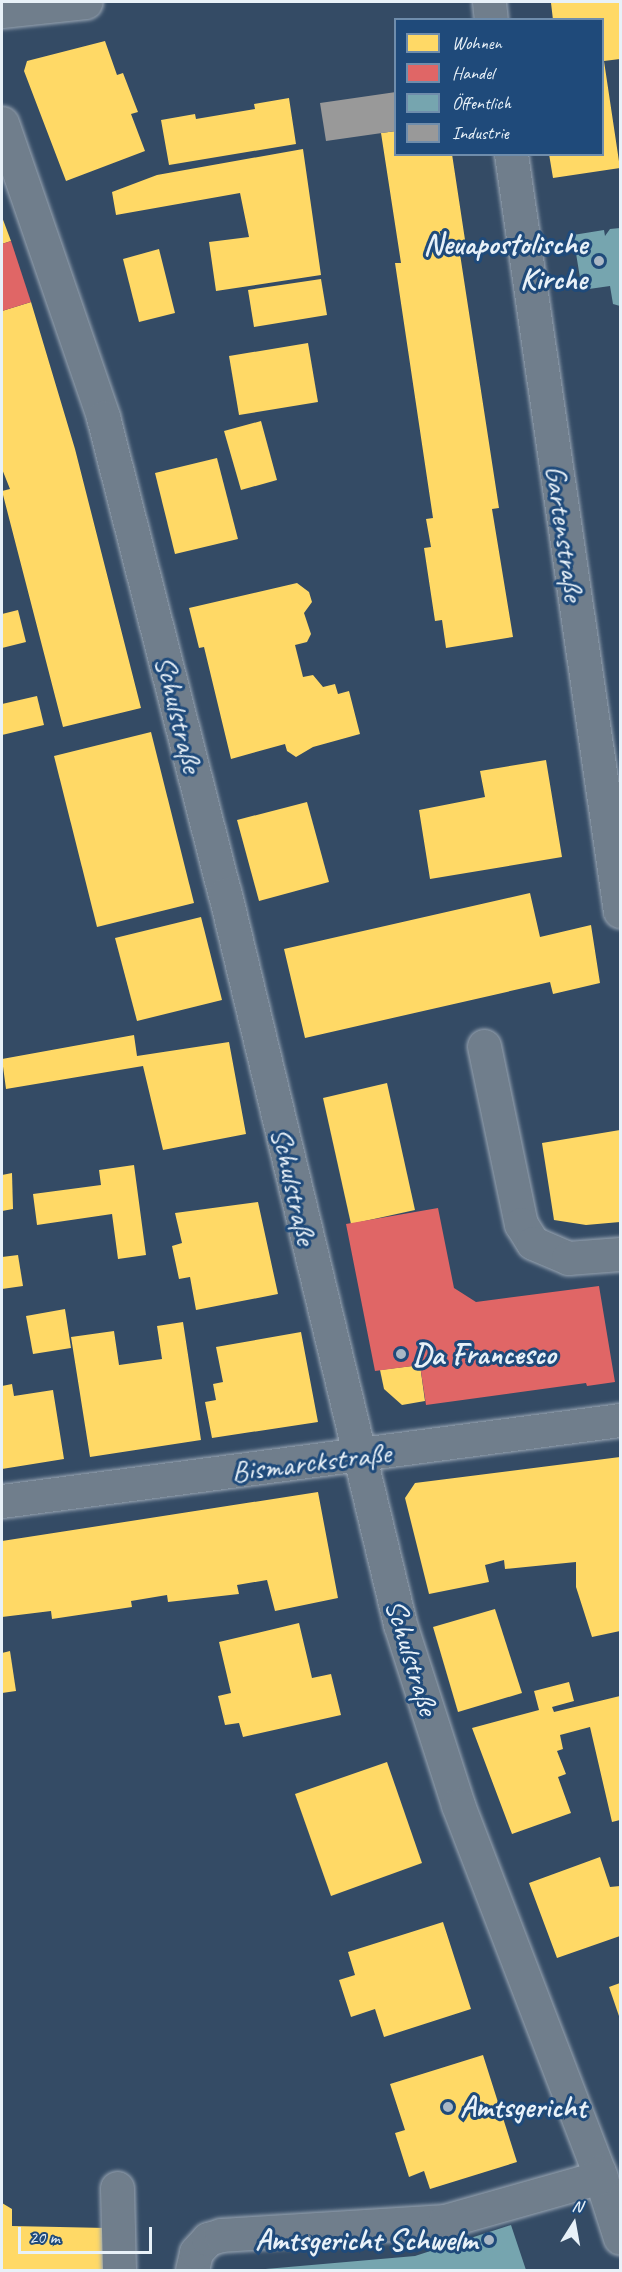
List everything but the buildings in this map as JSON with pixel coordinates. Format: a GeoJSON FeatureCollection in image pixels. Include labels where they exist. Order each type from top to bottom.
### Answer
{"type":"FeatureCollection","features":[{"type":"Feature","properties":{"kind":"street"},"geometry":{"type":"LineString","coordinates":[[2,11],[86,2]]}},
{"type":"Feature","properties":{"kind":"street"},"geometry":{"type":"LineString","coordinates":[[489,2],[491,18]]}},
{"type":"Feature","properties":{"kind":"street","name":"Schulstraße"},"geometry":{"type":"LineString","coordinates":[[2,123],[103,417],[225,894],[400,1624],[459,1805],[601,2177],[621,2238]]}},
{"type":"Feature","properties":{"kind":"street","name":"Gartenstraße"},"geometry":{"type":"LineString","coordinates":[[511,156],[612,802],[621,910]]}},
{"type":"Feature","properties":{"kind":"street"},"geometry":{"type":"LineString","coordinates":[[484,1046],[521,1224],[533,1243],[567,1258],[621,1254]]}},
{"type":"Feature","properties":{"kind":"street","name":"Bismarckstraße"},"geometry":{"type":"LineString","coordinates":[[2,1501],[621,1420]]}},
{"type":"Feature","properties":{"kind":"street"},"geometry":{"type":"LineString","coordinates":[[192,2271],[196,2252],[208,2239],[220,2235],[445,2221],[601,2177]]}},
{"type":"Feature","properties":{"kind":"street"},"geometry":{"type":"LineString","coordinates":[[117,2188],[119,2271]]}},
{"type":"Feature","properties":{"kind":"place","name":"Neuapostolische Kirche"},"geometry":{"type":"Point","coordinates":[599,261]}},
{"type":"Feature","properties":{"kind":"place","name":"Da Francesco"},"geometry":{"type":"Point","coordinates":[401,1354]}},
{"type":"Feature","properties":{"kind":"place","name":"Amtsgericht"},"geometry":{"type":"Point","coordinates":[448,2107]}},
{"type":"Feature","properties":{"kind":"place","name":"Amtsgericht Schwelm"},"geometry":{"type":"Point","coordinates":[489,2240]}}]}
